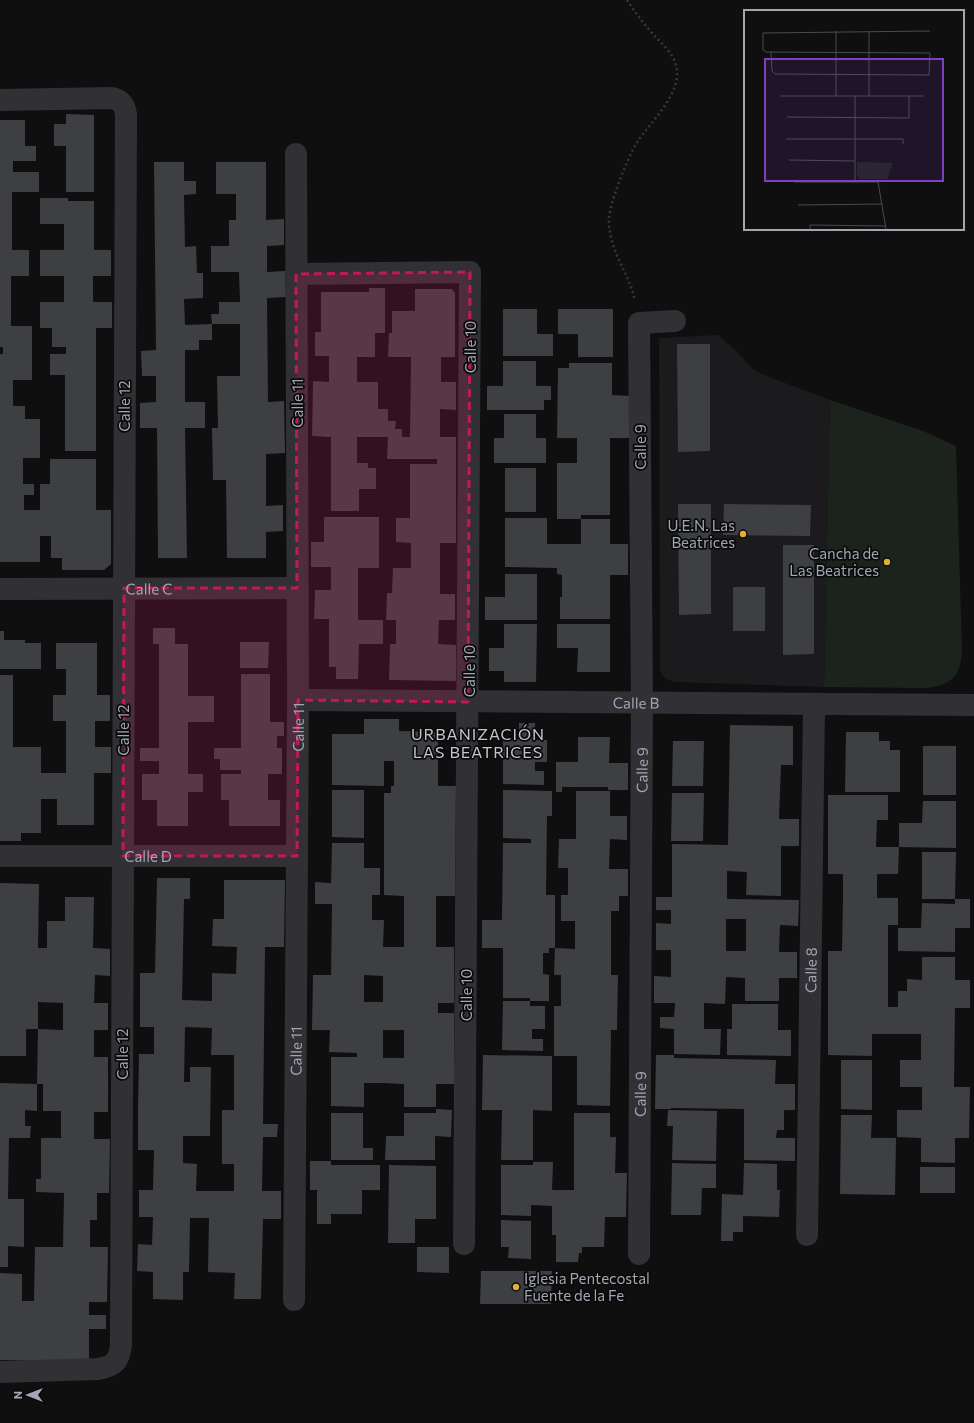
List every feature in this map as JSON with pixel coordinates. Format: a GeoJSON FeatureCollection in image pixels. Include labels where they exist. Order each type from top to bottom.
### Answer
{"type":"FeatureCollection","features":[{"type":"Feature","properties":{"kind":"street","name":"Calle 12"},"geometry":{"type":"LineString","coordinates":[[0,100],[112,98],[120,101],[125,109],[120,1354],[118,1359],[113,1364],[98,1370],[0,1372]]}},
{"type":"Feature","properties":{"kind":"street","name":"Calle 11"},"geometry":{"type":"LineString","coordinates":[[294,1300],[298,700],[296,154]]}},
{"type":"Feature","properties":{"kind":"street","name":"Calle 10"},"geometry":{"type":"LineString","coordinates":[[296,274],[470,272],[464,1244]]}},
{"type":"Feature","properties":{"kind":"street"},"geometry":{"type":"LineString","coordinates":[[639,323],[675,321]]}},
{"type":"Feature","properties":{"kind":"street","name":"Calle 9"},"geometry":{"type":"LineString","coordinates":[[639,323],[642,704],[639,1254]]}},
{"type":"Feature","properties":{"kind":"street","name":"Calle C"},"geometry":{"type":"LineString","coordinates":[[0,589],[297,588]]}},
{"type":"Feature","properties":{"kind":"street","name":"Calle B"},"geometry":{"type":"LineString","coordinates":[[298,700],[642,704],[974,705]]}},
{"type":"Feature","properties":{"kind":"street","name":"Calle 8"},"geometry":{"type":"LineString","coordinates":[[807,1234],[814,705]]}},
{"type":"Feature","properties":{"kind":"street","name":"Calle D"},"geometry":{"type":"LineString","coordinates":[[0,856],[297,856]]}},
{"type":"Feature","properties":{"kind":"path"},"geometry":{"type":"LineString","coordinates":[[627,0],[647,28],[668,50],[675,62],[677,74],[675,86],[670,96],[632,152],[610,208],[609,219],[613,244],[633,288],[639,323]]}},
{"type":"Feature","properties":{"kind":"highlighted area"},"geometry":{"type":"Polygon","coordinates":[[[470,272],[468,702],[298,700],[297,856],[123,856],[124,588],[297,588],[296,274],[470,272]]]}},
{"type":"Feature","properties":{"kind":"shaded area","name":"U.E.N. Las Beatrices"},"geometry":{"type":"Polygon","coordinates":[[[718,335],[754,370],[830,400],[824,687],[675,682],[666,679],[660,672],[659,338],[718,335]]]}},
{"type":"Feature","properties":{"kind":"shaded area"},"geometry":{"type":"Polygon","coordinates":[[[830,400],[923,431],[956,446],[962,652],[961,661],[956,674],[948,682],[942,685],[926,688],[824,687],[830,400]]]}},
{"type":"Feature","properties":{"kind":"building"},"geometry":{"type":"Polygon","coordinates":[[[66,114],[94,115],[94,192],[66,192],[66,146],[54,146],[54,124],[66,124],[66,114]]]}},
{"type":"Feature","properties":{"kind":"building"},"geometry":{"type":"Polygon","coordinates":[[[0,120],[25,120],[25,146],[36,146],[36,161],[13,161],[13,172],[39,172],[39,192],[12,192],[12,250],[29,250],[29,276],[11,276],[11,326],[32,326],[32,380],[13,380],[13,406],[25,406],[25,419],[40,419],[40,458],[23,458],[23,484],[34,484],[34,495],[24,495],[24,510],[40,510],[40,484],[50,484],[50,459],[96,459],[96,510],[111,510],[111,564],[104,570],[62,570],[62,558],[51,558],[51,536],[40,536],[40,562],[0,562],[0,354],[3,354],[3,347],[0,347],[0,120]]]}},
{"type":"Feature","properties":{"kind":"building"},"geometry":{"type":"Polygon","coordinates":[[[154,162],[184,162],[184,181],[196,181],[196,194],[184,195],[185,247],[196,246],[197,273],[203,273],[203,298],[184,299],[185,325],[212,324],[212,340],[199,340],[199,350],[185,350],[185,402],[205,402],[205,428],[185,428],[187,558],[158,558],[157,428],[140,428],[140,403],[156,402],[156,376],[142,376],[141,351],[156,350],[154,162]]]}},
{"type":"Feature","properties":{"kind":"building"},"geometry":{"type":"Polygon","coordinates":[[[216,162],[266,162],[266,220],[284,219],[284,245],[267,246],[267,272],[285,271],[286,297],[267,298],[268,402],[284,401],[285,453],[266,454],[266,506],[283,505],[283,531],[266,532],[266,558],[227,558],[226,480],[213,480],[212,428],[218,428],[217,376],[240,376],[240,324],[212,324],[211,314],[219,314],[219,302],[240,302],[239,272],[211,272],[211,246],[229,246],[229,220],[236,220],[236,194],[216,194],[216,162]]]}},
{"type":"Feature","properties":{"kind":"building"},"geometry":{"type":"Polygon","coordinates":[[[40,198],[68,198],[68,201],[94,201],[94,250],[111,250],[111,276],[93,276],[93,302],[112,302],[112,328],[96,328],[96,451],[65,451],[65,375],[50,375],[50,354],[66,354],[66,347],[52,347],[52,328],[40,328],[40,302],[64,302],[64,276],[40,276],[40,250],[64,250],[64,224],[40,224],[40,198]]]}},
{"type":"Feature","properties":{"kind":"building"},"geometry":{"type":"Polygon","coordinates":[[[369,288],[385,288],[385,333],[375,333],[375,357],[357,357],[357,382],[378,382],[378,409],[388,409],[388,421],[396,421],[395,429],[402,429],[402,437],[410,437],[411,357],[388,357],[389,333],[392,333],[392,311],[415,311],[415,289],[452,289],[455,293],[455,357],[441,357],[441,382],[456,382],[456,410],[440,409],[440,437],[456,437],[456,543],[440,543],[440,594],[455,594],[455,620],[439,620],[438,644],[456,645],[456,681],[389,680],[390,644],[396,644],[396,620],[386,620],[387,593],[392,593],[393,568],[411,568],[411,543],[396,542],[396,518],[410,518],[410,464],[437,464],[437,459],[387,459],[388,437],[357,437],[357,463],[368,463],[368,468],[376,468],[376,489],[359,489],[359,511],[331,511],[331,437],[312,436],[313,381],[329,382],[329,356],[315,356],[315,332],[321,332],[321,292],[369,292],[369,288]]]}},
{"type":"Feature","properties":{"kind":"building"},"geometry":{"type":"Polygon","coordinates":[[[503,309],[537,309],[537,334],[553,334],[553,356],[503,356],[503,309]]]}},
{"type":"Feature","properties":{"kind":"building"},"geometry":{"type":"Polygon","coordinates":[[[558,309],[613,309],[613,357],[578,357],[578,334],[558,334],[558,309]]]}},
{"type":"Feature","properties":{"kind":"building"},"geometry":{"type":"Polygon","coordinates":[[[677,344],[710,344],[710,451],[678,452],[677,344]]]}},
{"type":"Feature","properties":{"kind":"building"},"geometry":{"type":"Polygon","coordinates":[[[503,361],[536,361],[536,386],[551,386],[551,400],[544,400],[544,410],[487,410],[487,386],[503,386],[503,361]]]}},
{"type":"Feature","properties":{"kind":"building"},"geometry":{"type":"Polygon","coordinates":[[[569,363],[612,363],[612,395],[630,396],[630,438],[610,438],[610,515],[581,515],[581,519],[557,519],[557,463],[577,463],[577,438],[557,438],[558,368],[569,368],[569,363]]]}},
{"type":"Feature","properties":{"kind":"building"},"geometry":{"type":"Polygon","coordinates":[[[504,414],[536,414],[536,438],[546,438],[546,463],[494,463],[494,438],[504,438],[504,414]]]}},
{"type":"Feature","properties":{"kind":"building"},"geometry":{"type":"Polygon","coordinates":[[[505,468],[536,468],[536,512],[505,512],[505,468]]]}},
{"type":"Feature","properties":{"kind":"building"},"geometry":{"type":"Polygon","coordinates":[[[678,504],[711,504],[711,614],[679,615],[678,504]]]}},
{"type":"Feature","properties":{"kind":"building"},"geometry":{"type":"Polygon","coordinates":[[[724,504],[811,505],[810,536],[723,535],[724,504]]]}},
{"type":"Feature","properties":{"kind":"building"},"geometry":{"type":"Polygon","coordinates":[[[324,517],[379,517],[379,568],[358,568],[358,620],[383,620],[383,644],[359,644],[358,679],[336,679],[336,667],[329,667],[329,619],[314,619],[315,590],[331,590],[331,567],[311,567],[311,542],[324,542],[324,517]]]}},
{"type":"Feature","properties":{"kind":"building"},"geometry":{"type":"Polygon","coordinates":[[[505,518],[547,518],[547,544],[581,544],[581,519],[610,519],[610,544],[628,544],[628,575],[610,575],[610,619],[560,619],[562,575],[557,574],[557,568],[505,567],[505,518]]]}},
{"type":"Feature","properties":{"kind":"building"},"geometry":{"type":"Polygon","coordinates":[[[783,545],[814,545],[814,654],[783,655],[783,545]]]}},
{"type":"Feature","properties":{"kind":"building"},"geometry":{"type":"Polygon","coordinates":[[[505,574],[537,574],[537,620],[485,620],[485,597],[505,597],[505,574]]]}},
{"type":"Feature","properties":{"kind":"building"},"geometry":{"type":"Polygon","coordinates":[[[733,587],[765,587],[765,631],[733,631],[733,587]]]}},
{"type":"Feature","properties":{"kind":"building"},"geometry":{"type":"Polygon","coordinates":[[[504,624],[537,624],[536,682],[504,682],[504,671],[489,671],[489,648],[504,648],[504,624]]]}},
{"type":"Feature","properties":{"kind":"building"},"geometry":{"type":"Polygon","coordinates":[[[557,624],[610,624],[610,672],[577,672],[578,648],[557,648],[557,624]]]}},
{"type":"Feature","properties":{"kind":"building"},"geometry":{"type":"Polygon","coordinates":[[[153,628],[175,628],[175,644],[188,644],[188,696],[214,696],[214,722],[188,722],[188,774],[203,774],[203,792],[188,792],[188,826],[157,826],[157,800],[142,800],[142,774],[159,774],[159,761],[140,761],[140,748],[159,748],[159,644],[153,644],[153,628]]]}},
{"type":"Feature","properties":{"kind":"building"},"geometry":{"type":"Polygon","coordinates":[[[0,631],[4,631],[4,640],[25,640],[25,643],[41,643],[41,669],[0,669],[0,631]]]}},
{"type":"Feature","properties":{"kind":"building"},"geometry":{"type":"Polygon","coordinates":[[[240,642],[269,642],[268,668],[240,668],[240,642]]]}},
{"type":"Feature","properties":{"kind":"building"},"geometry":{"type":"Polygon","coordinates":[[[56,643],[97,643],[97,695],[110,695],[110,721],[95,721],[95,747],[111,747],[111,773],[94,773],[94,825],[57,825],[57,799],[41,799],[41,833],[21,833],[21,841],[0,841],[0,675],[13,675],[13,747],[41,747],[41,773],[66,773],[66,721],[53,721],[53,695],[66,695],[66,669],[56,669],[56,643]]]}},
{"type":"Feature","properties":{"kind":"building"},"geometry":{"type":"Polygon","coordinates":[[[241,674],[270,674],[270,722],[284,722],[284,736],[277,736],[277,748],[282,748],[282,774],[268,774],[268,800],[280,800],[280,826],[229,826],[229,800],[221,800],[221,774],[241,774],[241,770],[220,770],[220,759],[214,759],[214,748],[241,748],[241,674]]]}},
{"type":"Feature","properties":{"kind":"building"},"geometry":{"type":"Polygon","coordinates":[[[364,719],[399,719],[399,731],[438,732],[438,786],[456,786],[455,896],[436,896],[436,947],[454,947],[454,1003],[438,1003],[438,1013],[454,1013],[454,1084],[436,1084],[436,1107],[404,1107],[404,1084],[383,1083],[364,1083],[364,1107],[331,1106],[331,1057],[357,1057],[357,1053],[329,1052],[330,1030],[312,1030],[313,975],[331,975],[332,904],[315,904],[315,882],[331,883],[332,843],[364,843],[364,868],[380,868],[380,895],[372,895],[372,920],[384,920],[383,947],[404,947],[404,896],[384,895],[384,793],[391,793],[391,786],[394,786],[394,761],[384,761],[384,786],[332,785],[332,734],[364,734],[364,719]],[[364,975],[364,1002],[383,1002],[383,976],[364,975]],[[383,1030],[383,1058],[404,1058],[404,1030],[383,1030]]]}},
{"type":"Feature","properties":{"kind":"building"},"geometry":{"type":"Polygon","coordinates":[[[519,723],[535,723],[535,740],[547,740],[547,762],[535,762],[535,771],[544,771],[544,785],[503,784],[503,739],[519,739],[519,723]]]}},
{"type":"Feature","properties":{"kind":"building"},"geometry":{"type":"Polygon","coordinates":[[[730,725],[793,726],[793,765],[781,765],[779,819],[799,819],[799,846],[781,846],[781,896],[746,895],[747,872],[727,871],[727,899],[799,900],[798,926],[780,925],[779,952],[797,952],[797,978],[779,978],[779,1001],[745,1001],[745,978],[726,977],[725,1004],[704,1003],[704,1029],[721,1029],[720,1055],[674,1054],[674,1029],[660,1028],[660,1017],[674,1017],[675,1003],[654,1003],[654,976],[671,977],[671,950],[656,950],[656,923],[671,924],[671,910],[656,910],[656,897],[672,897],[672,844],[728,845],[730,725]],[[726,919],[726,951],[746,951],[746,919],[726,919]]]}},
{"type":"Feature","properties":{"kind":"building"},"geometry":{"type":"Polygon","coordinates":[[[846,732],[879,732],[879,741],[890,741],[890,750],[900,750],[900,792],[845,792],[846,732]]]}},
{"type":"Feature","properties":{"kind":"building"},"geometry":{"type":"Polygon","coordinates":[[[578,737],[610,737],[609,763],[628,763],[628,790],[608,790],[608,787],[562,787],[562,792],[556,792],[556,762],[578,762],[578,737]]]}},
{"type":"Feature","properties":{"kind":"building"},"geometry":{"type":"Polygon","coordinates":[[[673,741],[704,741],[703,786],[672,786],[673,741]]]}},
{"type":"Feature","properties":{"kind":"building"},"geometry":{"type":"Polygon","coordinates":[[[923,746],[956,746],[956,795],[923,795],[923,746]]]}},
{"type":"Feature","properties":{"kind":"building"},"geometry":{"type":"Polygon","coordinates":[[[332,790],[364,790],[364,838],[332,837],[332,790]]]}},
{"type":"Feature","properties":{"kind":"building"},"geometry":{"type":"Polygon","coordinates":[[[503,790],[552,791],[552,816],[547,816],[546,895],[555,895],[555,948],[549,948],[549,953],[543,953],[543,974],[549,975],[549,1001],[530,1001],[530,998],[503,998],[503,948],[482,948],[482,920],[502,920],[503,843],[531,843],[531,839],[503,838],[503,790]]]}},
{"type":"Feature","properties":{"kind":"building"},"geometry":{"type":"Polygon","coordinates":[[[576,791],[610,791],[610,816],[627,816],[627,840],[610,839],[609,869],[628,869],[628,896],[619,896],[619,911],[611,911],[611,975],[618,975],[617,1030],[611,1030],[610,1106],[577,1105],[577,1056],[554,1056],[554,1006],[561,1006],[561,975],[554,975],[555,948],[575,949],[575,921],[561,921],[561,895],[568,895],[568,868],[558,868],[559,839],[576,839],[576,791]]]}},
{"type":"Feature","properties":{"kind":"building"},"geometry":{"type":"Polygon","coordinates":[[[672,793],[704,793],[703,841],[671,841],[672,793]]]}},
{"type":"Feature","properties":{"kind":"building"},"geometry":{"type":"Polygon","coordinates":[[[828,795],[888,795],[888,820],[877,820],[876,847],[899,847],[898,874],[877,874],[877,898],[898,898],[898,925],[888,925],[888,1007],[898,1007],[898,991],[907,991],[907,979],[922,980],[922,957],[955,957],[955,980],[970,980],[970,1008],[955,1008],[954,1087],[970,1087],[969,1138],[955,1138],[955,1163],[921,1162],[921,1138],[897,1137],[897,1110],[922,1110],[922,1087],[900,1087],[900,1060],[921,1060],[921,1034],[872,1034],[872,1056],[828,1055],[828,951],[842,951],[843,874],[828,874],[828,795]]]}},
{"type":"Feature","properties":{"kind":"building"},"geometry":{"type":"Polygon","coordinates":[[[923,801],[956,801],[956,848],[899,847],[899,823],[922,823],[923,801]]]}},
{"type":"Feature","properties":{"kind":"building"},"geometry":{"type":"Polygon","coordinates":[[[922,852],[956,852],[955,899],[922,899],[922,852]]]}},
{"type":"Feature","properties":{"kind":"building"},"geometry":{"type":"Polygon","coordinates":[[[157,878],[190,878],[190,899],[184,899],[182,1000],[212,1001],[212,973],[236,974],[237,947],[212,946],[213,919],[224,919],[224,880],[285,880],[284,947],[265,947],[263,1124],[278,1124],[277,1137],[263,1137],[262,1191],[281,1191],[281,1219],[263,1219],[261,1299],[234,1299],[235,1273],[208,1272],[209,1218],[190,1218],[189,1272],[183,1272],[183,1300],[153,1299],[153,1272],[137,1271],[138,1244],[152,1245],[153,1217],[139,1217],[139,1190],[153,1190],[154,1150],[138,1150],[139,1054],[154,1054],[154,1027],[140,1027],[140,973],[155,973],[157,878]],[[185,1027],[184,1082],[190,1082],[190,1067],[211,1067],[210,1136],[183,1136],[183,1163],[197,1164],[196,1191],[234,1191],[234,1164],[222,1164],[222,1110],[234,1110],[234,1055],[211,1055],[212,1028],[185,1027]]]}},
{"type":"Feature","properties":{"kind":"building"},"geometry":{"type":"Polygon","coordinates":[[[0,883],[39,884],[38,948],[47,948],[47,921],[65,921],[65,897],[94,897],[93,948],[110,949],[110,976],[95,975],[94,1003],[108,1003],[108,1030],[94,1030],[94,1057],[108,1057],[108,1112],[94,1112],[94,1139],[110,1139],[109,1193],[97,1193],[97,1220],[90,1220],[90,1247],[108,1247],[107,1302],[89,1302],[89,1315],[106,1315],[106,1329],[89,1329],[89,1361],[0,1360],[0,1273],[22,1274],[22,1301],[34,1301],[35,1247],[63,1247],[64,1193],[36,1192],[36,1179],[41,1179],[41,1138],[61,1138],[61,1111],[43,1111],[43,1084],[37,1084],[38,1029],[26,1029],[26,1056],[0,1056],[0,883]],[[38,1002],[38,1029],[63,1030],[63,1003],[38,1002]]]}},
{"type":"Feature","properties":{"kind":"building"},"geometry":{"type":"Polygon","coordinates":[[[955,899],[970,899],[970,928],[955,928],[955,952],[898,951],[898,928],[921,928],[922,903],[955,904],[955,899]]]}},
{"type":"Feature","properties":{"kind":"building"},"geometry":{"type":"Polygon","coordinates":[[[503,1001],[530,1001],[530,1006],[545,1006],[545,1029],[532,1029],[532,1039],[543,1039],[543,1051],[502,1050],[503,1001]]]}},
{"type":"Feature","properties":{"kind":"building"},"geometry":{"type":"Polygon","coordinates":[[[732,1004],[778,1004],[778,1030],[791,1030],[791,1056],[727,1055],[727,1029],[732,1029],[732,1004]]]}},
{"type":"Feature","properties":{"kind":"building"},"geometry":{"type":"Polygon","coordinates":[[[483,1055],[552,1056],[552,1111],[533,1110],[533,1160],[501,1160],[502,1110],[482,1110],[483,1055]]]}},
{"type":"Feature","properties":{"kind":"building"},"geometry":{"type":"Polygon","coordinates":[[[656,1055],[674,1055],[674,1058],[776,1060],[775,1084],[795,1084],[795,1110],[784,1110],[784,1130],[777,1130],[776,1138],[795,1138],[795,1161],[744,1160],[744,1109],[655,1109],[656,1055]]]}},
{"type":"Feature","properties":{"kind":"building"},"geometry":{"type":"Polygon","coordinates":[[[841,1060],[872,1060],[872,1110],[841,1109],[841,1060]]]}},
{"type":"Feature","properties":{"kind":"building"},"geometry":{"type":"Polygon","coordinates":[[[0,1083],[37,1084],[37,1111],[25,1110],[25,1126],[31,1126],[30,1138],[9,1138],[8,1199],[24,1199],[24,1247],[8,1246],[8,1267],[0,1267],[0,1083]]]}},
{"type":"Feature","properties":{"kind":"building"},"geometry":{"type":"Polygon","coordinates":[[[436,1109],[452,1110],[451,1137],[435,1136],[435,1160],[385,1160],[386,1136],[404,1136],[404,1113],[436,1113],[436,1109]]]}},
{"type":"Feature","properties":{"kind":"building"},"geometry":{"type":"Polygon","coordinates":[[[668,1110],[717,1111],[716,1161],[672,1160],[673,1126],[667,1126],[668,1110]]]}},
{"type":"Feature","properties":{"kind":"building"},"geometry":{"type":"Polygon","coordinates":[[[331,1113],[363,1113],[363,1148],[373,1148],[373,1160],[331,1160],[331,1113]]]}},
{"type":"Feature","properties":{"kind":"building"},"geometry":{"type":"Polygon","coordinates":[[[574,1113],[610,1113],[610,1137],[616,1137],[615,1173],[627,1173],[626,1217],[605,1217],[604,1247],[582,1247],[582,1253],[579,1253],[578,1262],[556,1262],[556,1235],[552,1235],[552,1206],[531,1205],[531,1216],[501,1215],[501,1165],[533,1165],[533,1162],[553,1162],[552,1190],[574,1190],[574,1113]]]}},
{"type":"Feature","properties":{"kind":"building"},"geometry":{"type":"Polygon","coordinates":[[[841,1115],[872,1115],[871,1138],[896,1138],[895,1195],[840,1194],[841,1115]]]}},
{"type":"Feature","properties":{"kind":"building"},"geometry":{"type":"Polygon","coordinates":[[[310,1161],[331,1161],[331,1165],[380,1165],[380,1190],[362,1190],[362,1214],[331,1214],[331,1224],[317,1224],[317,1190],[310,1190],[310,1161]]]}},
{"type":"Feature","properties":{"kind":"building"},"geometry":{"type":"Polygon","coordinates":[[[672,1163],[716,1164],[716,1188],[702,1188],[701,1215],[671,1215],[672,1163]]]}},
{"type":"Feature","properties":{"kind":"building"},"geometry":{"type":"Polygon","coordinates":[[[744,1163],[777,1164],[777,1190],[780,1190],[779,1217],[743,1216],[743,1232],[733,1232],[733,1241],[721,1241],[722,1194],[743,1195],[744,1163]]]}},
{"type":"Feature","properties":{"kind":"building"},"geometry":{"type":"Polygon","coordinates":[[[389,1165],[436,1166],[436,1219],[415,1219],[415,1243],[388,1243],[389,1165]]]}},
{"type":"Feature","properties":{"kind":"building"},"geometry":{"type":"Polygon","coordinates":[[[920,1167],[955,1167],[955,1193],[920,1193],[920,1167]]]}},
{"type":"Feature","properties":{"kind":"building"},"geometry":{"type":"Polygon","coordinates":[[[501,1220],[531,1221],[531,1259],[508,1258],[509,1247],[501,1247],[501,1220]]]}},
{"type":"Feature","properties":{"kind":"building"},"geometry":{"type":"Polygon","coordinates":[[[417,1247],[449,1247],[449,1273],[417,1272],[417,1247]]]}},
{"type":"Feature","properties":{"kind":"building","name":"Iglesia Pentecostal Fuente de la Fe"},"geometry":{"type":"Polygon","coordinates":[[[481,1271],[552,1271],[551,1304],[480,1304],[481,1271]]]}},
{"type":"Feature","properties":{"kind":"place","name":"U.E.N. Las Beatrices"},"geometry":{"type":"Point","coordinates":[743,534]}},
{"type":"Feature","properties":{"kind":"place","name":"Cancha de Las Beatrices"},"geometry":{"type":"Point","coordinates":[887,562]}},
{"type":"Feature","properties":{"kind":"place","name":"Iglesia Pentecostal Fuente de la Fe"},"geometry":{"type":"Point","coordinates":[516,1287]}},
{"type":"Feature","properties":{"kind":"district","name":"URBANIZACIÓN LAS BEATRICES"},"geometry":{"type":"Point","coordinates":[478,742]}}]}
